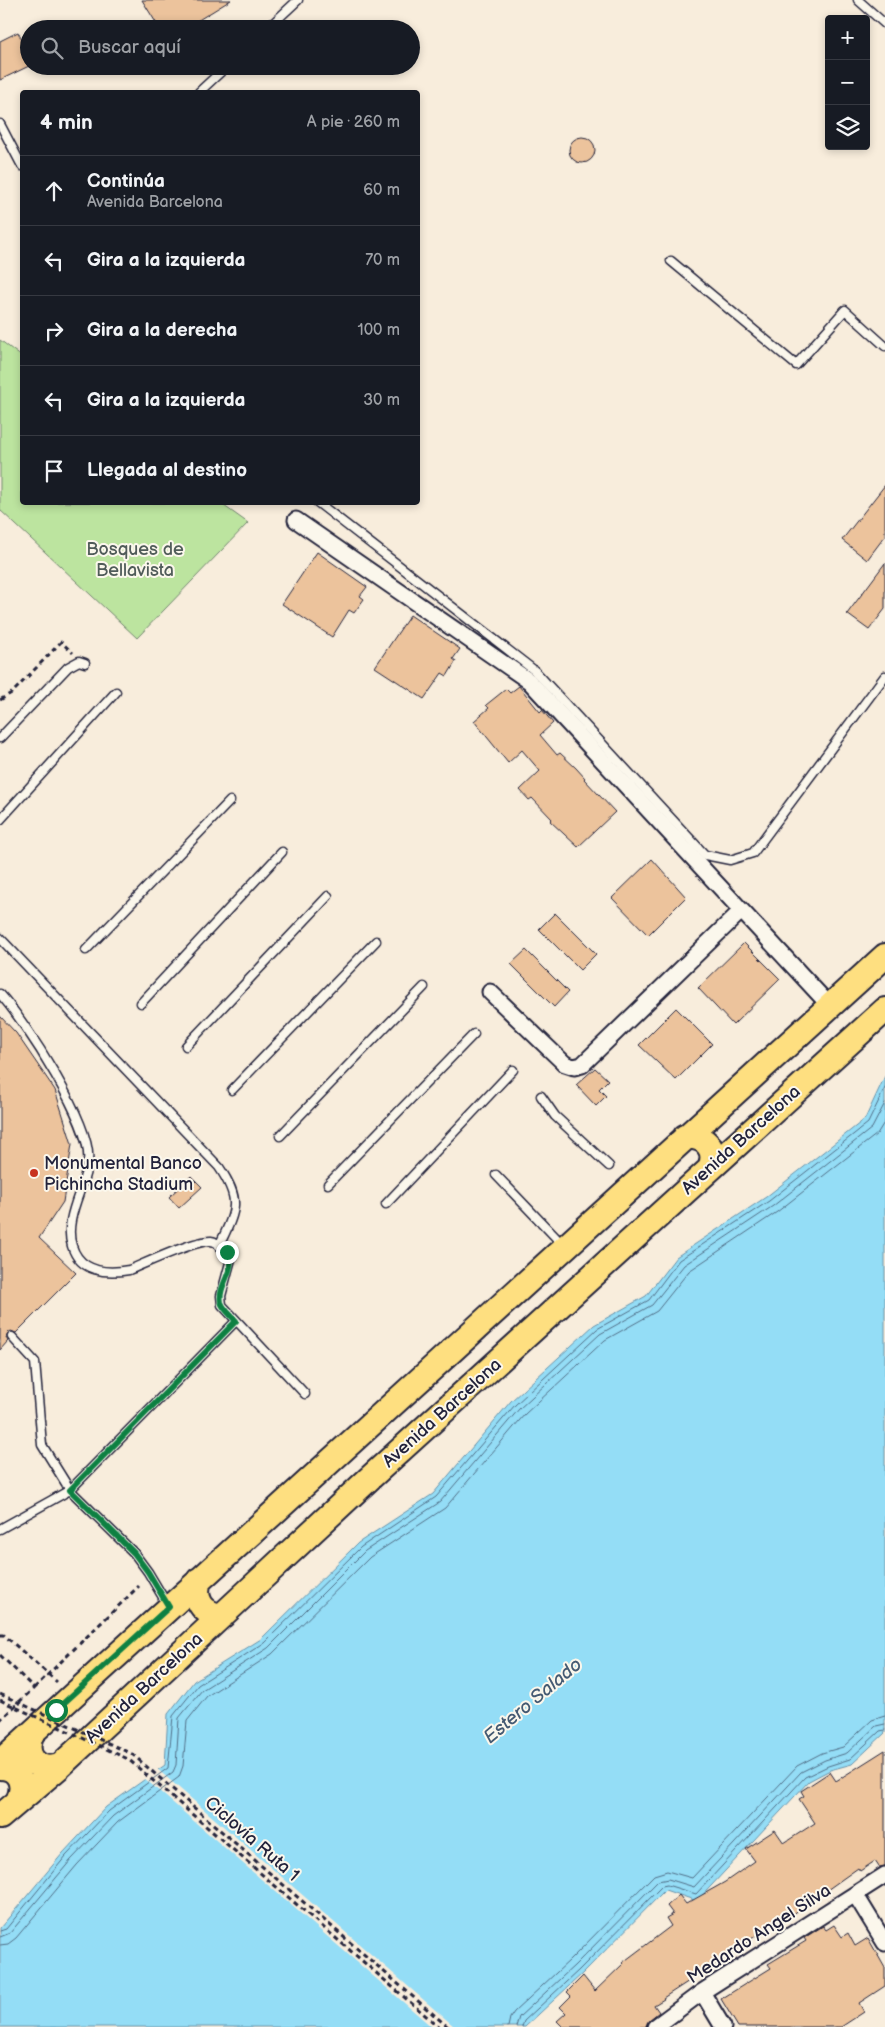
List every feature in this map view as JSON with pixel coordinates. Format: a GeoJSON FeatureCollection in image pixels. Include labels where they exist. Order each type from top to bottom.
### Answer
{"type":"FeatureCollection","features":[{"type":"Feature","properties":{"kind":"main road"},"geometry":{"type":"LineString","coordinates":[[18,1801],[23,1787],[21,1780],[2,1758],[32,1733],[198,1580],[566,1248],[720,1105],[885,956]]}},
{"type":"Feature","properties":{"kind":"main road","name":"Avenida Barcelona"},"geometry":{"type":"LineString","coordinates":[[0,1817],[60,1766],[400,1450],[885,1010]]}},
{"type":"Feature","properties":{"kind":"main road"},"geometry":{"type":"LineString","coordinates":[[720,1105],[719,1119],[721,1126],[726,1132],[734,1136],[744,1137]]}},
{"type":"Feature","properties":{"kind":"main road"},"geometry":{"type":"LineString","coordinates":[[685,1138],[695,1136],[704,1140],[710,1146],[713,1162],[710,1169]]}},
{"type":"Feature","properties":{"kind":"main road"},"geometry":{"type":"LineString","coordinates":[[374,1422],[373,1440],[378,1446],[385,1451],[400,1450]]}},
{"type":"Feature","properties":{"kind":"main road"},"geometry":{"type":"LineString","coordinates":[[348,1444],[357,1443],[366,1446],[372,1452],[375,1460],[372,1476]]}},
{"type":"Feature","properties":{"kind":"main road"},"geometry":{"type":"LineString","coordinates":[[198,1580],[196,1589],[201,1607],[214,1615],[222,1616]]}},
{"type":"Feature","properties":{"kind":"main road"},"geometry":{"type":"LineString","coordinates":[[169,1607],[177,1608],[191,1616],[197,1630],[196,1640]]}},
{"type":"Feature","properties":{"kind":"main road"},"geometry":{"type":"LineString","coordinates":[[32,1733],[28,1742],[28,1752],[33,1760],[45,1768],[60,1766]]}},
{"type":"Feature","properties":{"kind":"street"},"geometry":{"type":"LineString","coordinates":[[296,520],[529,681],[740,912],[830,1006]]}},
{"type":"Feature","properties":{"kind":"street"},"geometry":{"type":"LineString","coordinates":[[490,992],[565,1064],[574,1067],[582,1064],[740,912]]}},
{"type":"Feature","properties":{"kind":"street","name":"Medardo Angel Silva"},"geometry":{"type":"LineString","coordinates":[[655,2027],[702,1992],[885,1875]]}},
{"type":"Feature","properties":{"kind":"street"},"geometry":{"type":"LineString","coordinates":[[855,1894],[885,1943]]}},
{"type":"Feature","properties":{"kind":"street"},"geometry":{"type":"LineString","coordinates":[[702,1992],[723,2027]]}},
{"type":"Feature","properties":{"kind":"lane"},"geometry":{"type":"LineString","coordinates":[[277,20],[298,0]]}},
{"type":"Feature","properties":{"kind":"lane"},"geometry":{"type":"LineString","coordinates":[[858,0],[885,24]]}},
{"type":"Feature","properties":{"kind":"lane"},"geometry":{"type":"LineString","coordinates":[[201,90],[217,75]]}},
{"type":"Feature","properties":{"kind":"lane"},"geometry":{"type":"LineString","coordinates":[[0,124],[20,162]]}},
{"type":"Feature","properties":{"kind":"lane"},"geometry":{"type":"LineString","coordinates":[[671,261],[796,365],[845,310],[885,346]]}},
{"type":"Feature","properties":{"kind":"lane"},"geometry":{"type":"LineString","coordinates":[[321,505],[535,671],[705,855],[730,860],[753,853],[885,676]]}},
{"type":"Feature","properties":{"kind":"lane"},"geometry":{"type":"LineString","coordinates":[[0,738],[68,667],[79,661],[85,663]]}},
{"type":"Feature","properties":{"kind":"lane"},"geometry":{"type":"LineString","coordinates":[[0,820],[116,692]]}},
{"type":"Feature","properties":{"kind":"lane"},"geometry":{"type":"LineString","coordinates":[[86,950],[230,801]]}},
{"type":"Feature","properties":{"kind":"lane"},"geometry":{"type":"LineString","coordinates":[[141,1003],[282,852]]}},
{"type":"Feature","properties":{"kind":"lane"},"geometry":{"type":"LineString","coordinates":[[186,1046],[328,896]]}},
{"type":"Feature","properties":{"kind":"lane"},"geometry":{"type":"LineString","coordinates":[[0,938],[219,1167],[228,1180],[234,1197],[232,1219],[219,1246]]}},
{"type":"Feature","properties":{"kind":"lane"},"geometry":{"type":"LineString","coordinates":[[232,1090],[376,941]]}},
{"type":"Feature","properties":{"kind":"lane"},"geometry":{"type":"LineString","coordinates":[[280,1136],[424,987]]}},
{"type":"Feature","properties":{"kind":"lane"},"geometry":{"type":"LineString","coordinates":[[0,994],[14,1010],[34,1039],[64,1090],[88,1147],[88,1164],[71,1221],[70,1235],[75,1254],[90,1269],[101,1272],[120,1272],[197,1244],[210,1241],[219,1246],[229,1255],[231,1263],[222,1290],[221,1300],[226,1310],[306,1394]]}},
{"type":"Feature","properties":{"kind":"lane"},"geometry":{"type":"LineString","coordinates":[[328,1184],[474,1034]]}},
{"type":"Feature","properties":{"kind":"lane"},"geometry":{"type":"LineString","coordinates":[[386,1204],[513,1070]]}},
{"type":"Feature","properties":{"kind":"lane"},"geometry":{"type":"LineString","coordinates":[[540,1096],[555,1116],[609,1166]]}},
{"type":"Feature","properties":{"kind":"lane"},"geometry":{"type":"LineString","coordinates":[[496,1175],[566,1248]]}},
{"type":"Feature","properties":{"kind":"lane"},"geometry":{"type":"LineString","coordinates":[[0,1529],[70,1490],[236,1321]]}},
{"type":"Feature","properties":{"kind":"lane"},"geometry":{"type":"LineString","coordinates":[[12,1337],[35,1362],[42,1445],[70,1490],[134,1553],[169,1607]]}},
{"type":"Feature","properties":{"kind":"path"},"geometry":{"type":"LineString","coordinates":[[0,700],[13,692],[61,642],[85,663]]}},
{"type":"Feature","properties":{"kind":"path"},"geometry":{"type":"LineString","coordinates":[[0,1720],[139,1586]]}},
{"type":"Feature","properties":{"kind":"path"},"geometry":{"type":"LineString","coordinates":[[0,1635],[4,1636],[49,1673],[57,1682]]}},
{"type":"Feature","properties":{"kind":"path"},"geometry":{"type":"LineString","coordinates":[[0,1655],[34,1688]]}},
{"type":"Feature","properties":{"kind":"path","name":"Ciclovía Ruta 1"},"geometry":{"type":"LineString","coordinates":[[0,1694],[132,1754],[448,2027]]}},
{"type":"Feature","properties":{"kind":"path"},"geometry":{"type":"LineString","coordinates":[[0,1700],[128,1758],[439,2027]]}},
{"type":"Feature","properties":{"kind":"green space","name":"Bosques de Bellavista"},"geometry":{"type":"Polygon","coordinates":[[[0,340],[20,355],[20,505],[223,505],[248,523],[137,638],[0,510],[0,340]]]}},
{"type":"Feature","properties":{"kind":"water","name":"Estero Salado"},"geometry":{"type":"Polygon","coordinates":[[[885,1076],[885,1733],[852,1764],[830,1770],[809,1781],[697,1901],[665,1890],[583,1973],[525,2027],[0,2027],[0,1928],[63,1853],[106,1807],[165,1765],[168,1714],[194,1681],[261,1639],[358,1543],[433,1494],[511,1401],[594,1325],[646,1296],[676,1257],[766,1197],[865,1119],[885,1076]]]}},
{"type":"Feature","properties":{"kind":"pier"},"geometry":{"type":"Polygon","coordinates":[[[156,1768],[455,2027],[432,2027],[143,1777],[156,1768]]]}},
{"type":"Feature","properties":{"kind":"building"},"geometry":{"type":"Polygon","coordinates":[[[142,0],[231,0],[199,20],[154,20],[142,0]]]}},
{"type":"Feature","properties":{"kind":"building"},"geometry":{"type":"Polygon","coordinates":[[[18,32],[20,36],[20,70],[0,80],[0,41],[18,32]]]}},
{"type":"Feature","properties":{"kind":"building"},"geometry":{"type":"Polygon","coordinates":[[[582,137],[591,141],[595,150],[591,159],[582,163],[573,159],[569,150],[573,141],[582,137]]]}},
{"type":"Feature","properties":{"kind":"building"},"geometry":{"type":"Polygon","coordinates":[[[885,485],[885,536],[867,560],[842,540],[885,485]]]}},
{"type":"Feature","properties":{"kind":"building"},"geometry":{"type":"Polygon","coordinates":[[[317,552],[367,587],[360,596],[364,599],[354,613],[349,610],[332,637],[282,604],[317,552]]]}},
{"type":"Feature","properties":{"kind":"building"},"geometry":{"type":"Polygon","coordinates":[[[885,563],[885,609],[869,630],[847,614],[885,563]]]}},
{"type":"Feature","properties":{"kind":"building"},"geometry":{"type":"Polygon","coordinates":[[[410,615],[460,649],[453,659],[456,661],[447,676],[442,673],[424,699],[375,667],[410,615]]]}},
{"type":"Feature","properties":{"kind":"building"},"geometry":{"type":"Polygon","coordinates":[[[519,686],[540,712],[542,710],[553,723],[540,735],[557,755],[560,753],[576,768],[615,812],[578,847],[550,821],[552,819],[532,798],[529,800],[520,790],[540,771],[522,750],[508,763],[474,721],[489,708],[486,705],[506,689],[510,693],[519,686]]]}},
{"type":"Feature","properties":{"kind":"building"},"geometry":{"type":"Polygon","coordinates":[[[652,859],[686,897],[648,935],[612,898],[652,859]]]}},
{"type":"Feature","properties":{"kind":"building"},"geometry":{"type":"Polygon","coordinates":[[[555,913],[596,954],[580,970],[539,929],[555,913]]]}},
{"type":"Feature","properties":{"kind":"building"},"geometry":{"type":"Polygon","coordinates":[[[744,943],[780,979],[733,1025],[698,988],[744,943]]]}},
{"type":"Feature","properties":{"kind":"building"},"geometry":{"type":"Polygon","coordinates":[[[526,950],[568,992],[554,1007],[511,964],[526,950]]]}},
{"type":"Feature","properties":{"kind":"building"},"geometry":{"type":"Polygon","coordinates":[[[676,1008],[712,1044],[676,1080],[639,1045],[676,1008]]]}},
{"type":"Feature","properties":{"kind":"building","name":"Monumental Banco Pichincha Stadium"},"geometry":{"type":"Polygon","coordinates":[[[0,1016],[16,1033],[55,1090],[72,1144],[63,1202],[39,1238],[76,1273],[16,1333],[11,1331],[8,1333],[6,1338],[8,1341],[0,1350],[0,1016]]]}},
{"type":"Feature","properties":{"kind":"building"},"geometry":{"type":"Polygon","coordinates":[[[595,1068],[608,1080],[599,1089],[606,1096],[596,1106],[576,1085],[595,1068]]]}},
{"type":"Feature","properties":{"kind":"building"},"geometry":{"type":"Polygon","coordinates":[[[191,1176],[202,1187],[179,1208],[169,1197],[191,1176]]]}},
{"type":"Feature","properties":{"kind":"building"},"geometry":{"type":"Polygon","coordinates":[[[885,1750],[885,1866],[879,1867],[875,1861],[860,1871],[858,1868],[789,1917],[787,1913],[732,1953],[654,2005],[659,2012],[649,2020],[646,2027],[563,2027],[557,2021],[566,2013],[560,2007],[571,1996],[567,1992],[583,1976],[595,1991],[622,1963],[671,1926],[666,1918],[673,1914],[667,1906],[679,1895],[686,1904],[725,1882],[755,1861],[746,1849],[775,1830],[784,1843],[815,1823],[799,1799],[804,1796],[801,1791],[830,1772],[836,1781],[885,1750]]]}},
{"type":"Feature","properties":{"kind":"building"},"geometry":{"type":"Polygon","coordinates":[[[834,1925],[842,1937],[848,1933],[855,1946],[868,1938],[885,1968],[885,1986],[859,2003],[864,2012],[841,2027],[738,2027],[721,1999],[771,1968],[768,1964],[806,1941],[804,1938],[823,1926],[826,1930],[834,1925]]]}},
{"type":"Feature","properties":{"kind":"place","name":"Monumental Banco Pichincha Stadium"},"geometry":{"type":"Point","coordinates":[34,1173]}},
{"type":"Feature","properties":{"kind":"route"},"geometry":{"type":"LineString","coordinates":[[56,1710],[169,1607],[134,1553],[70,1490],[236,1321],[222,1305],[221,1300],[222,1290],[231,1263],[227,1252]]}}]}
